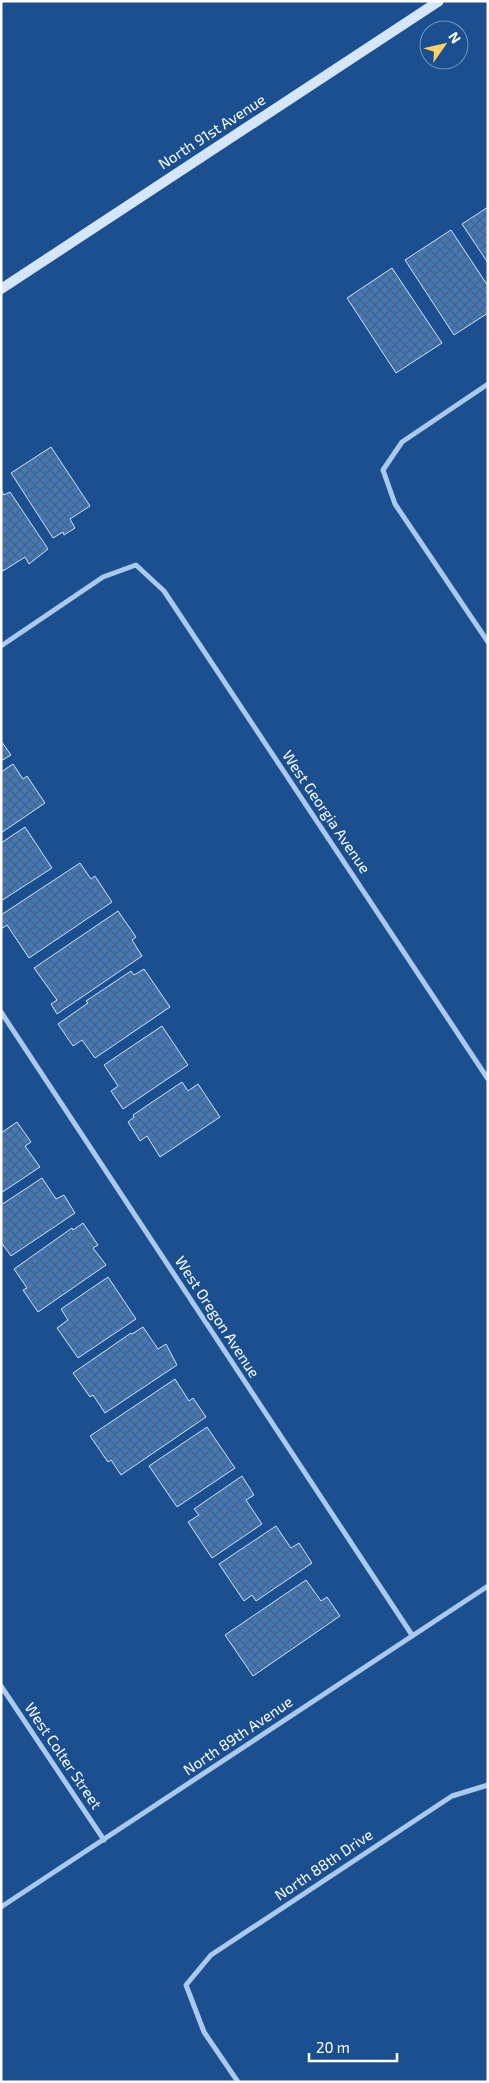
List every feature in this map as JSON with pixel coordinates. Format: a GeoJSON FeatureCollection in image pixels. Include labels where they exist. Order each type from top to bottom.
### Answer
{"type":"FeatureCollection","features":[{"type":"Feature","properties":{"kind":"main road","name":"North 91st Avenue"},"geometry":{"type":"LineString","coordinates":[[1,289],[439,1]]}},
{"type":"Feature","properties":{"kind":"street"},"geometry":{"type":"LineString","coordinates":[[488,384],[402,442],[383,470],[395,504],[488,642]]}},
{"type":"Feature","properties":{"kind":"street","name":"West Georgia Avenue"},"geometry":{"type":"LineString","coordinates":[[1,646],[103,577],[136,565],[164,591],[488,1079]]}},
{"type":"Feature","properties":{"kind":"street","name":"West Oregon Avenue"},"geometry":{"type":"LineString","coordinates":[[1,1012],[412,1635]]}},
{"type":"Feature","properties":{"kind":"street","name":"North 89th Avenue"},"geometry":{"type":"LineString","coordinates":[[1,1907],[488,1586]]}},
{"type":"Feature","properties":{"kind":"street","name":"West Colter Street"},"geometry":{"type":"LineString","coordinates":[[1,1686],[104,1840]]}},
{"type":"Feature","properties":{"kind":"street","name":"North 88th Drive"},"geometry":{"type":"LineString","coordinates":[[238,2082],[204,2032],[186,1985],[211,1955],[452,1796],[488,1785]]}},
{"type":"Feature","properties":{"kind":"building"},"geometry":{"type":"Polygon","coordinates":[[[488,207],[488,263],[462,224],[488,207]]]}},
{"type":"Feature","properties":{"kind":"building"},"geometry":{"type":"Polygon","coordinates":[[[451,230],[488,286],[488,313],[454,335],[405,260],[451,230]]]}},
{"type":"Feature","properties":{"kind":"building"},"geometry":{"type":"Polygon","coordinates":[[[392,268],[442,343],[396,373],[347,298],[392,268]]]}},
{"type":"Feature","properties":{"kind":"building"},"geometry":{"type":"Polygon","coordinates":[[[51,447],[90,506],[70,519],[75,528],[64,535],[63,532],[53,538],[11,473],[51,447]]]}},
{"type":"Feature","properties":{"kind":"building"},"geometry":{"type":"Polygon","coordinates":[[[1,490],[4,495],[10,492],[48,549],[29,564],[25,557],[3,571],[1,568],[1,490]]]}},
{"type":"Feature","properties":{"kind":"building"},"geometry":{"type":"Polygon","coordinates":[[[1,741],[11,755],[1,761],[1,741]]]}},
{"type":"Feature","properties":{"kind":"building"},"geometry":{"type":"Polygon","coordinates":[[[13,764],[23,779],[27,776],[45,803],[1,833],[1,772],[13,764]]]}},
{"type":"Feature","properties":{"kind":"building"},"geometry":{"type":"Polygon","coordinates":[[[25,827],[52,868],[1,901],[1,843],[25,827]]]}},
{"type":"Feature","properties":{"kind":"building"},"geometry":{"type":"Polygon","coordinates":[[[80,863],[91,879],[95,876],[112,902],[29,958],[7,925],[1,929],[1,915],[80,863]]]}},
{"type":"Feature","properties":{"kind":"building"},"geometry":{"type":"Polygon","coordinates":[[[118,911],[136,937],[132,940],[142,956],[57,1014],[51,1004],[57,1000],[34,968],[118,911]]]}},
{"type":"Feature","properties":{"kind":"building"},"geometry":{"type":"Polygon","coordinates":[[[144,969],[170,1007],[95,1058],[82,1040],[73,1046],[58,1024],[88,1003],[86,1001],[131,971],[134,975],[144,969]]]}},
{"type":"Feature","properties":{"kind":"building"},"geometry":{"type":"Polygon","coordinates":[[[162,1026],[188,1065],[123,1109],[111,1091],[118,1086],[104,1065],[162,1026]]]}},
{"type":"Feature","properties":{"kind":"building"},"geometry":{"type":"Polygon","coordinates":[[[182,1082],[188,1091],[198,1084],[220,1117],[160,1157],[147,1136],[140,1141],[128,1122],[134,1117],[133,1115],[182,1082]]]}},
{"type":"Feature","properties":{"kind":"building"},"geometry":{"type":"Polygon","coordinates":[[[17,1122],[31,1142],[25,1146],[40,1167],[1,1193],[1,1133],[17,1122]]]}},
{"type":"Feature","properties":{"kind":"building"},"geometry":{"type":"Polygon","coordinates":[[[42,1178],[56,1199],[64,1195],[75,1213],[11,1256],[1,1242],[1,1205],[42,1178]]]}},
{"type":"Feature","properties":{"kind":"building"},"geometry":{"type":"Polygon","coordinates":[[[83,1223],[98,1245],[93,1248],[106,1265],[38,1312],[23,1290],[27,1288],[14,1269],[72,1228],[73,1230],[83,1223]]]}},
{"type":"Feature","properties":{"kind":"building"},"geometry":{"type":"Polygon","coordinates":[[[108,1277],[136,1319],[78,1358],[57,1328],[68,1320],[61,1309],[108,1277]]]}},
{"type":"Feature","properties":{"kind":"building"},"geometry":{"type":"Polygon","coordinates":[[[143,1327],[158,1349],[166,1344],[177,1365],[105,1413],[93,1395],[90,1397],[73,1373],[131,1333],[143,1327]]]}},
{"type":"Feature","properties":{"kind":"building"},"geometry":{"type":"Polygon","coordinates":[[[175,1379],[189,1401],[193,1398],[206,1417],[121,1475],[111,1460],[108,1462],[90,1436],[175,1379]]]}},
{"type":"Feature","properties":{"kind":"building"},"geometry":{"type":"Polygon","coordinates":[[[207,1427],[235,1468],[177,1507],[149,1466],[207,1427]]]}},
{"type":"Feature","properties":{"kind":"building"},"geometry":{"type":"Polygon","coordinates":[[[242,1476],[254,1495],[246,1500],[262,1524],[212,1558],[188,1522],[199,1515],[194,1509],[242,1476]]]}},
{"type":"Feature","properties":{"kind":"building"},"geometry":{"type":"Polygon","coordinates":[[[276,1526],[291,1548],[299,1543],[312,1563],[256,1601],[252,1595],[244,1601],[219,1564],[276,1526]]]}},
{"type":"Feature","properties":{"kind":"building"},"geometry":{"type":"Polygon","coordinates":[[[306,1580],[321,1601],[327,1597],[340,1616],[253,1676],[225,1635],[306,1580]]]}}]}
